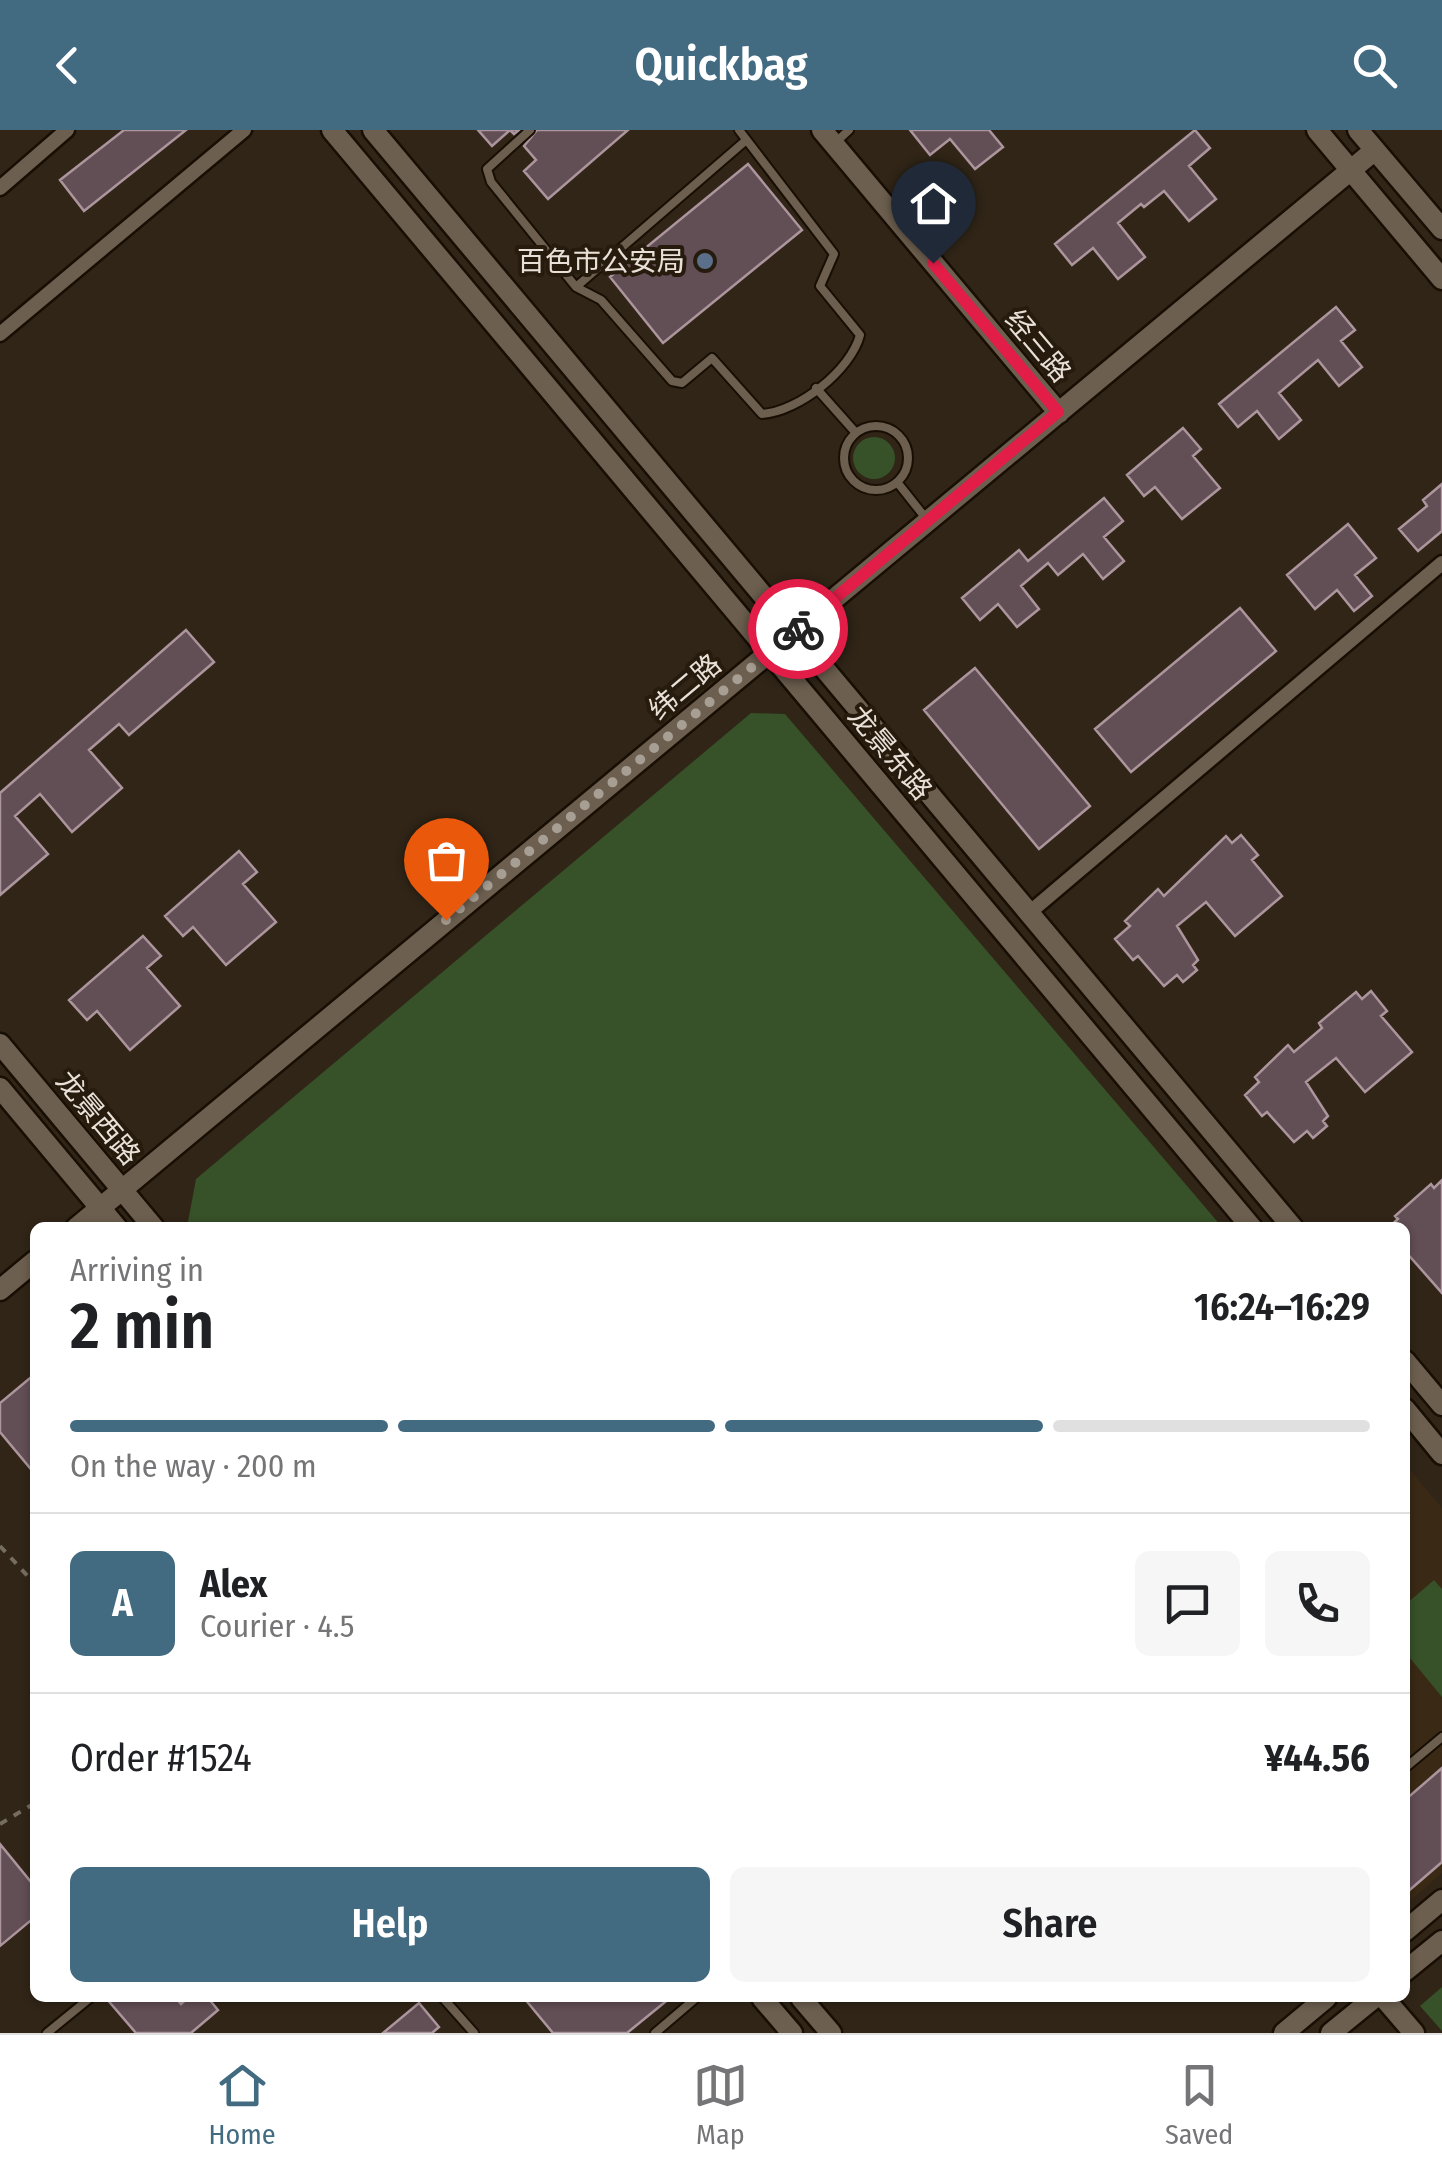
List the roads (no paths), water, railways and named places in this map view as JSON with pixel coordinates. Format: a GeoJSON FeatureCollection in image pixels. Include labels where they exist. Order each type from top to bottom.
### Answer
{"type":"FeatureCollection","features":[{"type":"Feature","properties":{"kind":"main road","name":"龙景东路"},"geometry":{"type":"LineString","coordinates":[[332,130],[1247,1222]]}},
{"type":"Feature","properties":{"kind":"main road","name":"龙景东路"},"geometry":{"type":"LineString","coordinates":[[373,130],[1288,1222]]}},
{"type":"Feature","properties":{"kind":"main road"},"geometry":{"type":"LineString","coordinates":[[1317,130],[1442,278]]}},
{"type":"Feature","properties":{"kind":"main road"},"geometry":{"type":"LineString","coordinates":[[1358,130],[1442,229]]}},
{"type":"Feature","properties":{"kind":"main road","name":"经三路"},"geometry":{"type":"LineString","coordinates":[[835,134],[1058,412]]}},
{"type":"Feature","properties":{"kind":"main road","name":"纬二路"},"geometry":{"type":"LineString","coordinates":[[83,1222],[1375,150]]}},
{"type":"Feature","properties":{"kind":"main road","name":"龙景西路"},"geometry":{"type":"LineString","coordinates":[[0,1044],[149,1222]]}},
{"type":"Feature","properties":{"kind":"main road","name":"龙景西路"},"geometry":{"type":"LineString","coordinates":[[0,1088],[112,1222]]}},
{"type":"Feature","properties":{"kind":"main road"},"geometry":{"type":"LineString","coordinates":[[0,1290],[30,1266]]}},
{"type":"Feature","properties":{"kind":"main road"},"geometry":{"type":"LineString","coordinates":[[1410,1368],[1442,1406]]}},
{"type":"Feature","properties":{"kind":"main road"},"geometry":{"type":"LineString","coordinates":[[1410,1416],[1442,1454]]}},
{"type":"Feature","properties":{"kind":"main road"},"geometry":{"type":"LineString","coordinates":[[1410,1927],[1442,1900]]}},
{"type":"Feature","properties":{"kind":"main road"},"geometry":{"type":"LineString","coordinates":[[1410,1968],[1442,1940]]}},
{"type":"Feature","properties":{"kind":"main road"},"geometry":{"type":"LineString","coordinates":[[765,2002],[792,2033]]}},
{"type":"Feature","properties":{"kind":"main road"},"geometry":{"type":"LineString","coordinates":[[804,2002],[831,2033]]}},
{"type":"Feature","properties":{"kind":"main road"},"geometry":{"type":"LineString","coordinates":[[1284,2033],[1321,2002]]}},
{"type":"Feature","properties":{"kind":"main road"},"geometry":{"type":"LineString","coordinates":[[1340,2030],[1370,2002]]}},
{"type":"Feature","properties":{"kind":"main road"},"geometry":{"type":"LineString","coordinates":[[1387,2002],[1414,2033]]}},
{"type":"Feature","properties":{"kind":"street"},"geometry":{"type":"LineString","coordinates":[[0,188],[67,130]]}},
{"type":"Feature","properties":{"kind":"street"},"geometry":{"type":"LineString","coordinates":[[0,334],[244,130]]}},
{"type":"Feature","properties":{"kind":"street"},"geometry":{"type":"LineString","coordinates":[[1029,914],[1442,564]]}},
{"type":"Feature","properties":{"kind":"lane"},"geometry":{"type":"LineString","coordinates":[[530,130],[487,169],[490,182],[576,287],[601,300],[672,381],[682,383],[712,358],[762,414],[783,413],[855,354],[860,335],[820,286],[834,254],[744,142],[739,130]]}},
{"type":"Feature","properties":{"kind":"lane"},"geometry":{"type":"LineString","coordinates":[[576,287],[744,142]]}},
{"type":"Feature","properties":{"kind":"lane"},"geometry":{"type":"LineString","coordinates":[[816,388],[856,434]]}},
{"type":"Feature","properties":{"kind":"lane"},"geometry":{"type":"LineString","coordinates":[[878,426],[902,439],[908,456],[897,482],[870,489],[849,475],[845,451],[856,434],[878,426]]}},
{"type":"Feature","properties":{"kind":"lane"},"geometry":{"type":"LineString","coordinates":[[897,482],[928,521]]}},
{"type":"Feature","properties":{"kind":"lane"},"geometry":{"type":"LineString","coordinates":[[1410,1764],[1442,1737]]}},
{"type":"Feature","properties":{"kind":"lane"},"geometry":{"type":"LineString","coordinates":[[47,2033],[85,2002]]}},
{"type":"Feature","properties":{"kind":"lane"},"geometry":{"type":"LineString","coordinates":[[447,2002],[474,2033]]}},
{"type":"Feature","properties":{"kind":"lane"},"geometry":{"type":"LineString","coordinates":[[655,2033],[691,2002]]}},
{"type":"Feature","properties":{"kind":"place","name":"百色市公安局"},"geometry":{"type":"Point","coordinates":[705,261]}}]}
